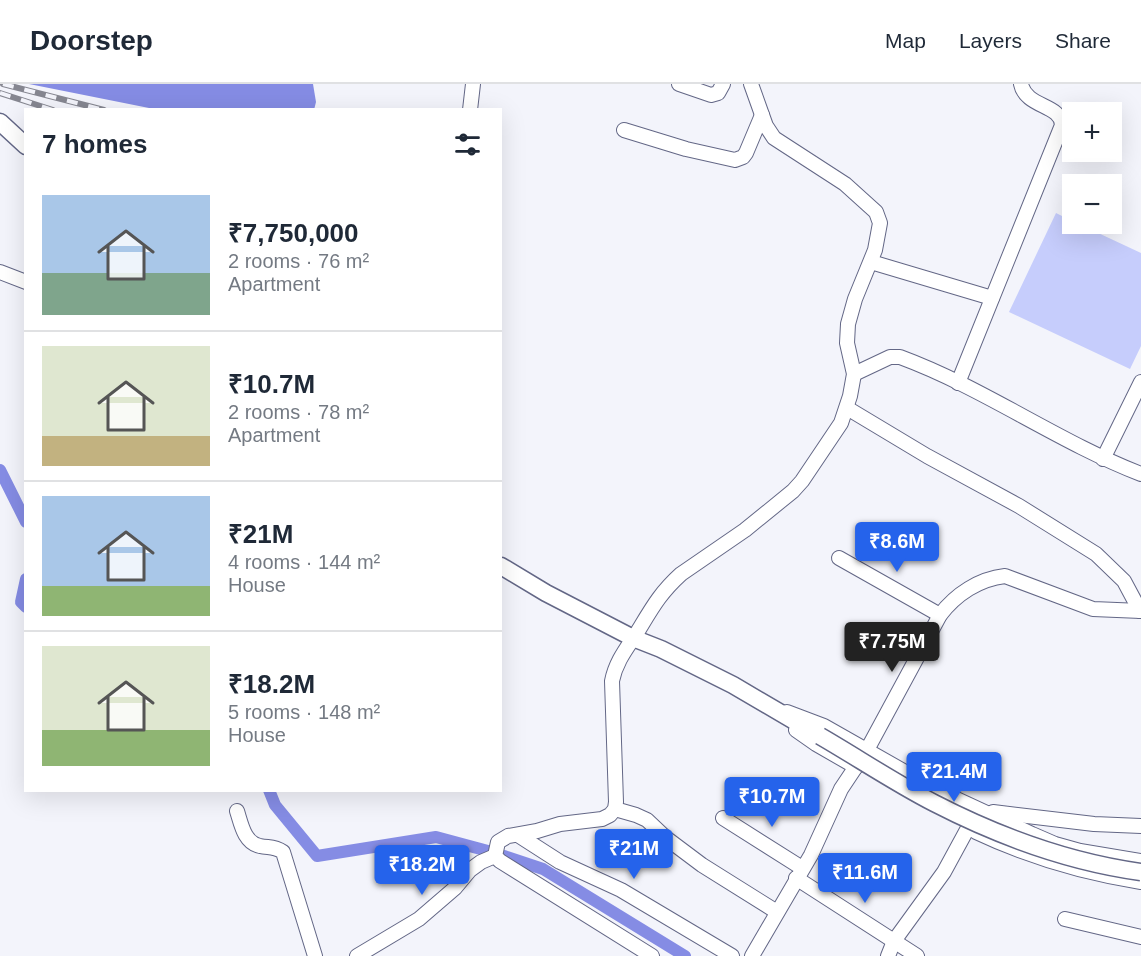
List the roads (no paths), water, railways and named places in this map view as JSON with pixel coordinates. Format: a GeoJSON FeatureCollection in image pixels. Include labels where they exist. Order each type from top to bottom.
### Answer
{"type":"FeatureCollection","features":[{"type":"Feature","properties":{"kind":"main road"},"geometry":{"type":"LineString","coordinates":[[0,122],[24,144]]}},
{"type":"Feature","properties":{"kind":"main road"},"geometry":{"type":"LineString","coordinates":[[502,567],[546,593],[633,638],[697,667],[774,707],[932,802],[999,834],[1075,860],[1141,872]]}},
{"type":"Feature","properties":{"kind":"street"},"geometry":{"type":"LineString","coordinates":[[470,108],[472,84]]}},
{"type":"Feature","properties":{"kind":"street"},"geometry":{"type":"LineString","coordinates":[[679,84],[711,95],[718,93],[723,84]]}},
{"type":"Feature","properties":{"kind":"street"},"geometry":{"type":"LineString","coordinates":[[357,956],[419,919],[455,888],[470,870],[495,856],[498,842],[560,824],[602,819],[610,815],[615,809],[612,681],[617,663],[657,599],[681,574],[745,530],[793,491],[825,448],[848,408],[854,374],[847,343],[848,324],[855,299],[871,262],[880,233],[880,224],[876,212],[845,184],[774,138],[766,126],[751,84]]}},
{"type":"Feature","properties":{"kind":"street"},"geometry":{"type":"LineString","coordinates":[[958,383],[1062,125],[1062,119],[1058,114],[1029,98],[1022,88],[1010,84]]}},
{"type":"Feature","properties":{"kind":"street"},"geometry":{"type":"LineString","coordinates":[[624,130],[686,149],[735,160],[746,153],[762,115]]}},
{"type":"Feature","properties":{"kind":"street"},"geometry":{"type":"LineString","coordinates":[[871,262],[992,298]]}},
{"type":"Feature","properties":{"kind":"street"},"geometry":{"type":"LineString","coordinates":[[0,272],[24,281]]}},
{"type":"Feature","properties":{"kind":"street"},"geometry":{"type":"LineString","coordinates":[[854,374],[890,357],[900,357],[958,383],[1103,459],[1141,474]]}},
{"type":"Feature","properties":{"kind":"street"},"geometry":{"type":"LineString","coordinates":[[1103,459],[1141,382]]}},
{"type":"Feature","properties":{"kind":"street"},"geometry":{"type":"LineString","coordinates":[[848,408],[927,456],[1019,506],[1096,554],[1124,581],[1141,611]]}},
{"type":"Feature","properties":{"kind":"street"},"geometry":{"type":"LineString","coordinates":[[839,558],[940,615]]}},
{"type":"Feature","properties":{"kind":"street"},"geometry":{"type":"LineString","coordinates":[[752,956],[824,829],[841,789],[867,750],[940,615],[950,602],[991,577],[1005,576],[1093,609],[1141,611]]}},
{"type":"Feature","properties":{"kind":"street"},"geometry":{"type":"LineString","coordinates":[[774,707],[824,726],[935,789],[1055,844],[1116,858],[1141,861]]}},
{"type":"Feature","properties":{"kind":"street"},"geometry":{"type":"LineString","coordinates":[[774,707],[784,720],[803,735],[856,767],[968,828],[1042,859],[1076,870],[1141,882]]}},
{"type":"Feature","properties":{"kind":"street"},"geometry":{"type":"LineString","coordinates":[[615,809],[636,814],[646,820],[702,865],[777,912]]}},
{"type":"Feature","properties":{"kind":"street"},"geometry":{"type":"LineString","coordinates":[[978,810],[1094,824],[1141,825]]}},
{"type":"Feature","properties":{"kind":"street"},"geometry":{"type":"LineString","coordinates":[[888,956],[894,940],[944,872],[978,810]]}},
{"type":"Feature","properties":{"kind":"street"},"geometry":{"type":"LineString","coordinates":[[237,811],[250,842],[258,846],[275,847],[283,852],[315,956]]}},
{"type":"Feature","properties":{"kind":"street"},"geometry":{"type":"LineString","coordinates":[[723,818],[750,832],[799,873],[917,956]]}},
{"type":"Feature","properties":{"kind":"street"},"geometry":{"type":"LineString","coordinates":[[518,835],[560,862],[621,890],[732,956]]}},
{"type":"Feature","properties":{"kind":"street"},"geometry":{"type":"LineString","coordinates":[[495,856],[652,956]]}},
{"type":"Feature","properties":{"kind":"street"},"geometry":{"type":"LineString","coordinates":[[1065,919],[1141,937]]}},
{"type":"Feature","properties":{"kind":"water"},"geometry":{"type":"Polygon","coordinates":[[[29,84],[313,84],[316,102],[314,108],[149,108],[29,84]]]}},
{"type":"Feature","properties":{"kind":"waterway"},"geometry":{"type":"LineString","coordinates":[[0,470],[24,518]]}},
{"type":"Feature","properties":{"kind":"waterway"},"geometry":{"type":"LineString","coordinates":[[24,588],[21,602],[24,605]]}},
{"type":"Feature","properties":{"kind":"waterway"},"geometry":{"type":"LineString","coordinates":[[270,792],[275,805],[317,856],[436,837],[488,851]]}},
{"type":"Feature","properties":{"kind":"waterway"},"geometry":{"type":"LineString","coordinates":[[504,856],[543,869],[685,956]]}},
{"type":"Feature","properties":{"kind":"railway"},"geometry":{"type":"LineString","coordinates":[[3,84],[96,108]]}},
{"type":"Feature","properties":{"kind":"railway"},"geometry":{"type":"LineString","coordinates":[[0,93],[47,108]]}}]}
